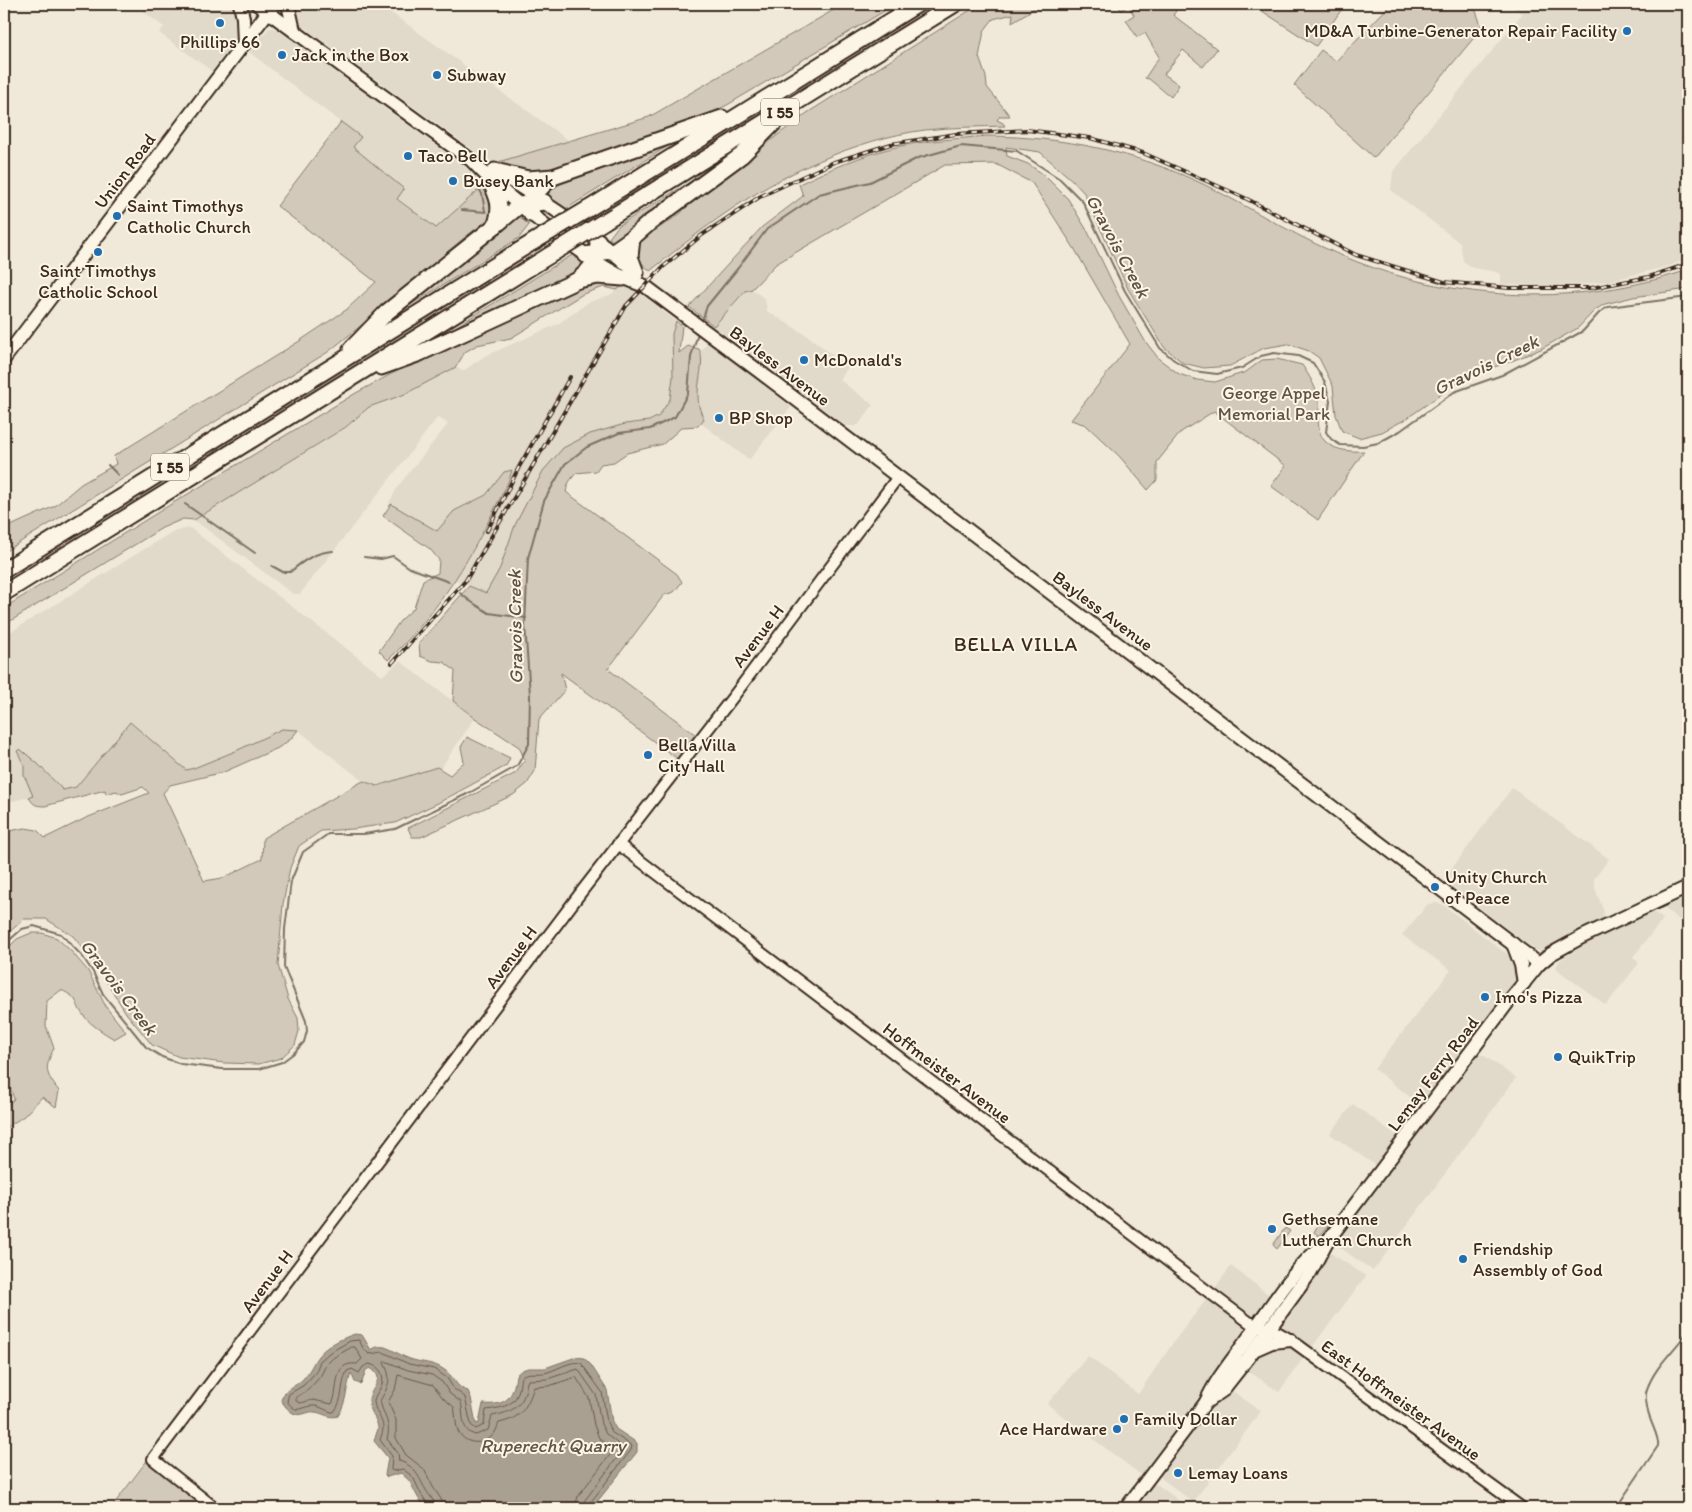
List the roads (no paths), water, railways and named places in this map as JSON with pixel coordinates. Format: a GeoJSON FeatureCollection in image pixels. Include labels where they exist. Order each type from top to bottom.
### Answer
{"type":"FeatureCollection","features":[{"type":"Feature","properties":{"kind":"highway","name":"I 55"},"geometry":{"type":"LineString","coordinates":[[4,570],[918,4]]}},
{"type":"Feature","properties":{"kind":"highway","name":"I 55"},"geometry":{"type":"LineString","coordinates":[[4,593],[955,4]]}},
{"type":"Feature","properties":{"kind":"highway"},"geometry":{"type":"LineString","coordinates":[[578,280],[589,270],[597,252],[632,238],[648,224],[742,155],[793,104]]}},
{"type":"Feature","properties":{"kind":"highway"},"geometry":{"type":"LineString","coordinates":[[496,224],[500,208],[493,175],[528,180],[552,177],[750,108]]}},
{"type":"Feature","properties":{"kind":"highway"},"geometry":{"type":"LineString","coordinates":[[337,364],[388,312],[496,224],[532,204],[541,186],[552,177]]}},
{"type":"Feature","properties":{"kind":"highway"},"geometry":{"type":"LineString","coordinates":[[354,376],[420,353],[578,280],[598,276],[630,275],[632,238]]}},
{"type":"Feature","properties":{"kind":"main road"},"geometry":{"type":"LineString","coordinates":[[240,4],[244,44]]}},
{"type":"Feature","properties":{"kind":"main road","name":"Bayless Avenue"},"geometry":{"type":"LineString","coordinates":[[257,4],[271,8],[294,31],[645,286],[1539,964]]}},
{"type":"Feature","properties":{"kind":"main road"},"geometry":{"type":"LineString","coordinates":[[288,4],[294,31]]}},
{"type":"Feature","properties":{"kind":"main road","name":"Union Road"},"geometry":{"type":"LineString","coordinates":[[4,359],[271,8]]}},
{"type":"Feature","properties":{"kind":"main road","name":"Bayless Avenue"},"geometry":{"type":"LineString","coordinates":[[532,204],[630,275]]}},
{"type":"Feature","properties":{"kind":"main road","name":"Lemay Ferry Road"},"geometry":{"type":"LineString","coordinates":[[1126,1508],[1206,1402],[1214,1385],[1263,1328],[1310,1254],[1326,1243],[1539,964],[1551,954],[1582,937],[1688,887]]}},
{"type":"Feature","properties":{"kind":"main road"},"geometry":{"type":"LineString","coordinates":[[1513,944],[1521,965],[1524,983]]}},
{"type":"Feature","properties":{"kind":"main road","name":"Lemay Ferry Road"},"geometry":{"type":"LineString","coordinates":[[1206,1402],[1222,1391],[1254,1350],[1263,1328]]}},
{"type":"Feature","properties":{"kind":"main road"},"geometry":{"type":"LineString","coordinates":[[1254,1350],[1272,1342],[1291,1340]]}},
{"type":"Feature","properties":{"kind":"street","name":"Avenue H"},"geometry":{"type":"LineString","coordinates":[[215,1508],[178,1481],[153,1459],[898,477]]}},
{"type":"Feature","properties":{"kind":"street","name":"Hoffmeister Avenue"},"geometry":{"type":"LineString","coordinates":[[618,844],[1153,1251],[1263,1328]]}},
{"type":"Feature","properties":{"kind":"street","name":"East Hoffmeister Avenue"},"geometry":{"type":"LineString","coordinates":[[1263,1328],[1291,1340],[1522,1508]]}},
{"type":"Feature","properties":{"kind":"water","name":"Ruperecht Quarry"},"geometry":{"type":"Polygon","coordinates":[[[355,1334],[362,1335],[371,1350],[377,1347],[385,1347],[407,1358],[435,1365],[447,1372],[460,1387],[468,1391],[476,1424],[479,1423],[483,1404],[498,1404],[511,1395],[516,1375],[522,1370],[545,1368],[576,1357],[584,1358],[591,1365],[607,1390],[612,1422],[616,1429],[637,1443],[637,1452],[592,1508],[426,1508],[409,1481],[401,1473],[387,1477],[385,1475],[388,1458],[374,1441],[378,1426],[369,1403],[370,1395],[378,1379],[375,1372],[370,1368],[366,1370],[360,1384],[355,1382],[351,1373],[345,1400],[338,1416],[313,1412],[299,1415],[288,1409],[281,1400],[288,1390],[303,1379],[323,1351],[355,1334]]]}},
{"type":"Feature","properties":{"kind":"waterway","name":"Gravois Creek"},"geometry":{"type":"LineString","coordinates":[[702,321],[707,306],[767,229],[819,194],[870,182],[918,158],[961,146],[1017,151],[1060,179],[1083,202],[1125,291],[1160,348],[1174,360],[1193,371],[1217,374],[1242,368],[1261,356],[1274,353],[1298,356],[1313,363],[1325,382],[1330,401],[1326,432],[1331,439],[1340,445],[1363,446],[1378,443],[1400,431],[1454,392],[1502,375],[1583,331],[1600,312],[1608,307],[1688,297]]}},
{"type":"Feature","properties":{"kind":"waterway"},"geometry":{"type":"LineString","coordinates":[[476,183],[482,194],[485,211]]}},
{"type":"Feature","properties":{"kind":"waterway"},"geometry":{"type":"LineString","coordinates":[[462,210],[486,212]]}},
{"type":"Feature","properties":{"kind":"waterway","name":"Gravois Creek"},"geometry":{"type":"LineString","coordinates":[[4,945],[22,929],[34,926],[61,934],[82,956],[93,972],[103,994],[146,1047],[162,1057],[181,1064],[222,1069],[259,1069],[282,1062],[294,1053],[304,1042],[307,1031],[306,1021],[284,967],[285,929],[291,881],[303,852],[328,834],[364,834],[395,829],[471,792],[517,766],[529,744],[530,695],[525,625],[528,558],[544,501],[565,464],[587,447],[619,433],[650,429],[675,417],[688,393],[691,357],[698,333]]}},
{"type":"Feature","properties":{"kind":"waterway"},"geometry":{"type":"LineString","coordinates":[[108,465],[118,475]]}},
{"type":"Feature","properties":{"kind":"waterway"},"geometry":{"type":"LineString","coordinates":[[185,504],[255,553]]}},
{"type":"Feature","properties":{"kind":"waterway"},"geometry":{"type":"LineString","coordinates":[[272,566],[283,572],[290,572],[310,558],[321,553],[333,551]]}},
{"type":"Feature","properties":{"kind":"waterway"},"geometry":{"type":"LineString","coordinates":[[364,557],[381,559],[393,556],[410,568],[449,582]]}},
{"type":"Feature","properties":{"kind":"waterway"},"geometry":{"type":"LineString","coordinates":[[460,593],[489,613],[526,618]]}},
{"type":"Feature","properties":{"kind":"waterway"},"geometry":{"type":"LineString","coordinates":[[1616,1508],[1658,1446],[1658,1439],[1648,1412],[1646,1391],[1655,1373],[1688,1331]]}},
{"type":"Feature","properties":{"kind":"railway"},"geometry":{"type":"LineString","coordinates":[[392,663],[466,580],[626,306],[663,267],[702,235],[761,196],[834,162],[891,144],[956,134],[1027,130],[1090,138],[1143,153],[1245,198],[1356,255],[1444,282],[1509,288],[1591,288],[1649,277],[1688,264]]}},
{"type":"Feature","properties":{"kind":"railway"},"geometry":{"type":"LineString","coordinates":[[487,531],[519,467],[570,377]]}},
{"type":"Feature","properties":{"kind":"place","name":"Phillips 66"},"geometry":{"type":"Point","coordinates":[220,23]}},
{"type":"Feature","properties":{"kind":"place","name":"MD&A Turbine-Generator Repair Facility"},"geometry":{"type":"Point","coordinates":[1627,31]}},
{"type":"Feature","properties":{"kind":"place","name":"Jack in the Box"},"geometry":{"type":"Point","coordinates":[282,55]}},
{"type":"Feature","properties":{"kind":"place","name":"Subway"},"geometry":{"type":"Point","coordinates":[437,75]}},
{"type":"Feature","properties":{"kind":"place","name":"Taco Bell"},"geometry":{"type":"Point","coordinates":[408,156]}},
{"type":"Feature","properties":{"kind":"place","name":"Busey Bank"},"geometry":{"type":"Point","coordinates":[453,181]}},
{"type":"Feature","properties":{"kind":"place","name":"Saint Timothys Catholic Church"},"geometry":{"type":"Point","coordinates":[117,216]}},
{"type":"Feature","properties":{"kind":"place","name":"Saint Timothys Catholic School"},"geometry":{"type":"Point","coordinates":[98,252]}},
{"type":"Feature","properties":{"kind":"place","name":"McDonald's"},"geometry":{"type":"Point","coordinates":[804,360]}},
{"type":"Feature","properties":{"kind":"place","name":"BP Shop"},"geometry":{"type":"Point","coordinates":[719,418]}},
{"type":"Feature","properties":{"kind":"place","name":"Bella Villa City Hall"},"geometry":{"type":"Point","coordinates":[648,755]}},
{"type":"Feature","properties":{"kind":"place","name":"Unity Church of Peace"},"geometry":{"type":"Point","coordinates":[1435,887]}},
{"type":"Feature","properties":{"kind":"place","name":"Imo's Pizza"},"geometry":{"type":"Point","coordinates":[1485,997]}},
{"type":"Feature","properties":{"kind":"place","name":"QuikTrip"},"geometry":{"type":"Point","coordinates":[1558,1057]}},
{"type":"Feature","properties":{"kind":"place","name":"Gethsemane Lutheran Church"},"geometry":{"type":"Point","coordinates":[1272,1229]}},
{"type":"Feature","properties":{"kind":"place","name":"Friendship Assembly of God"},"geometry":{"type":"Point","coordinates":[1463,1259]}},
{"type":"Feature","properties":{"kind":"place","name":"Family Dollar"},"geometry":{"type":"Point","coordinates":[1124,1419]}},
{"type":"Feature","properties":{"kind":"place","name":"Ace Hardware"},"geometry":{"type":"Point","coordinates":[1117,1429]}},
{"type":"Feature","properties":{"kind":"place","name":"Lemay Loans"},"geometry":{"type":"Point","coordinates":[1178,1473]}},
{"type":"Feature","properties":{"kind":"district","name":"BELLA VILLA"},"geometry":{"type":"Point","coordinates":[1016,644]}},
{"type":"Feature","properties":{"kind":"park label","name":"George Appel Memorial Park"},"geometry":{"type":"Point","coordinates":[1274,403]}}]}
